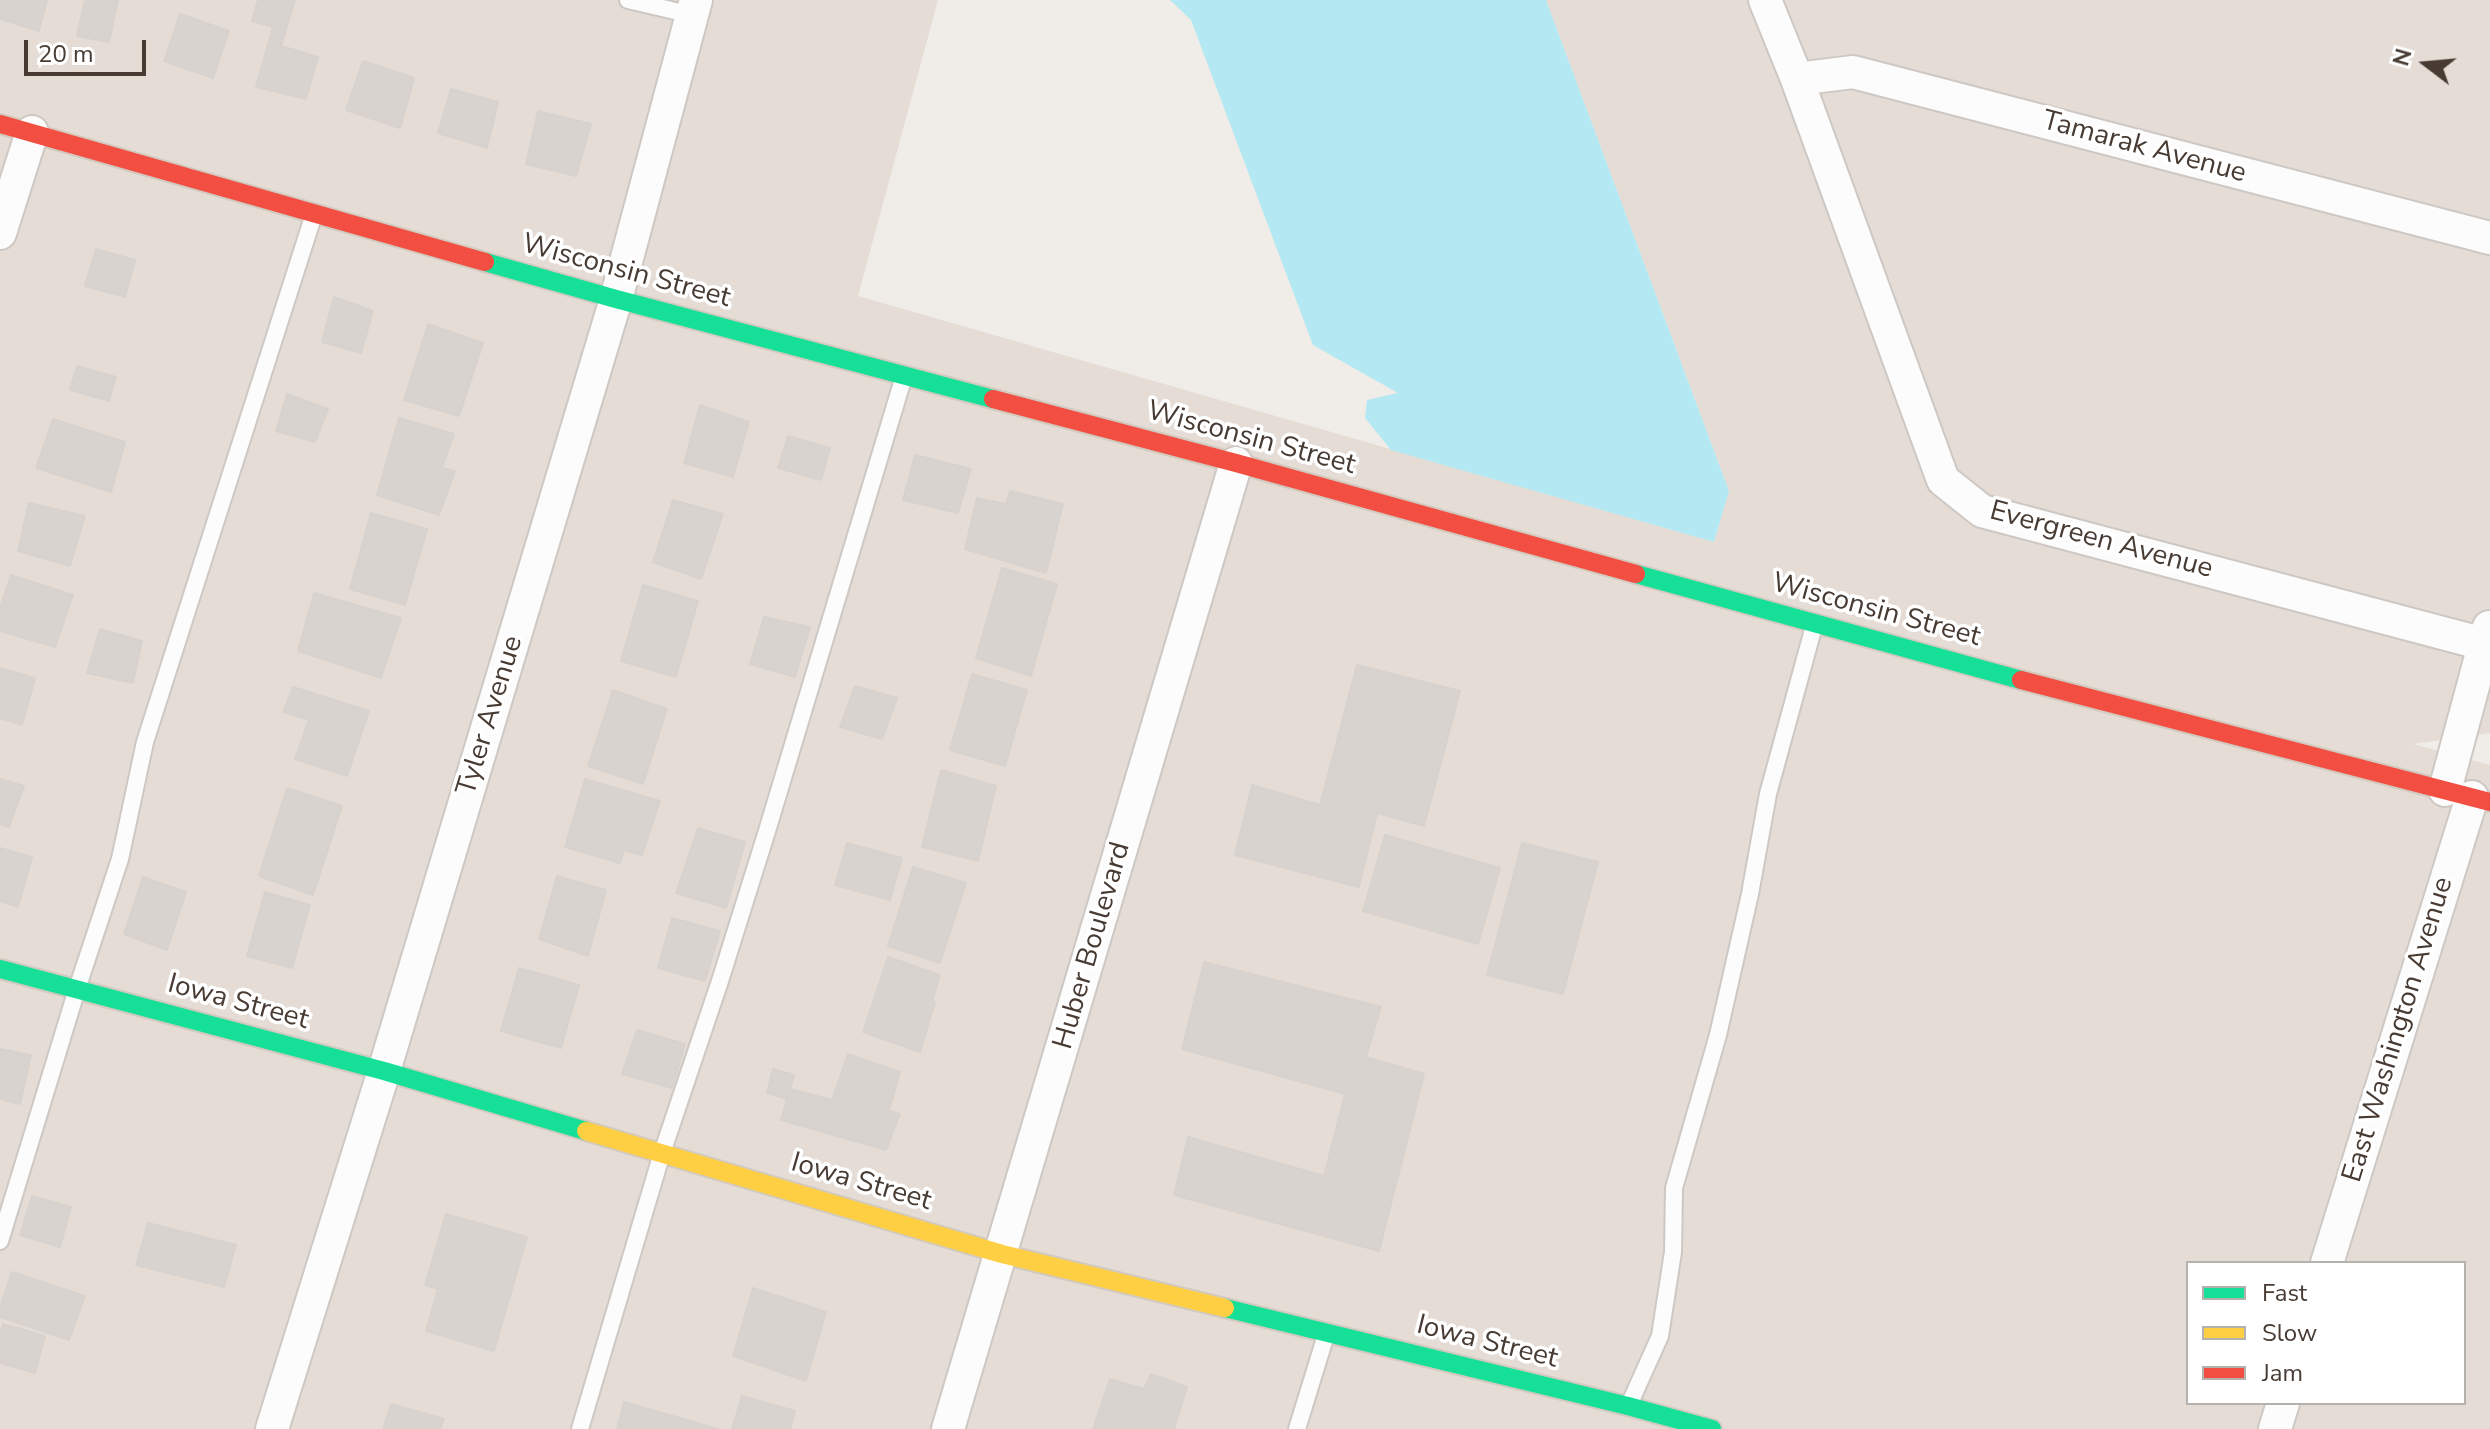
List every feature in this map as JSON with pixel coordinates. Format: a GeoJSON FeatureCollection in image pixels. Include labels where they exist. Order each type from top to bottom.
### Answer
{"type":"FeatureCollection","features":[{"type":"Feature","properties":{"kind":"street","name":"Evergreen Avenue"},"geometry":{"type":"LineString","coordinates":[[1765,0],[1797,79],[1943,480],[1982,511],[2487,634]]}},
{"type":"Feature","properties":{"kind":"street","name":"Tyler Avenue"},"geometry":{"type":"LineString","coordinates":[[272,1429],[384,1071],[616,299],[694,7]]}},
{"type":"Feature","properties":{"kind":"street","name":"Tamarak Avenue"},"geometry":{"type":"LineString","coordinates":[[1797,79],[1853,72],[2490,238]]}},
{"type":"Feature","properties":{"kind":"street","name":"Wisconsin Street"},"geometry":{"type":"LineString","coordinates":[[0,124],[616,299],[1236,463],[1951,662],[2469,796]]}},
{"type":"Feature","properties":{"kind":"street"},"geometry":{"type":"LineString","coordinates":[[0,233],[32,132]]}},
{"type":"Feature","properties":{"kind":"street","name":"Huber Boulevard"},"geometry":{"type":"LineString","coordinates":[[948,1429],[1236,463]]}},
{"type":"Feature","properties":{"kind":"street","name":"East Washington Avenue"},"geometry":{"type":"LineString","coordinates":[[2328,1261],[2469,796],[2487,634]]}},
{"type":"Feature","properties":{"kind":"street","name":"Iowa Street"},"geometry":{"type":"LineString","coordinates":[[0,969],[384,1071],[1002,1254],[1326,1332],[1624,1418],[1712,1429]]}},
{"type":"Feature","properties":{"kind":"street"},"geometry":{"type":"LineString","coordinates":[[2275,1429],[2282,1405]]}},
{"type":"Feature","properties":{"kind":"lane"},"geometry":{"type":"LineString","coordinates":[[628,0],[694,7]]}},
{"type":"Feature","properties":{"kind":"lane"},"geometry":{"type":"LineString","coordinates":[[0,1241],[120,859],[145,742],[314,213]]}},
{"type":"Feature","properties":{"kind":"lane"},"geometry":{"type":"LineString","coordinates":[[580,1429],[662,1153],[720,981],[904,375]]}},
{"type":"Feature","properties":{"kind":"lane"},"geometry":{"type":"LineString","coordinates":[[1624,1418],[1660,1336],[1673,1252],[1674,1188],[1718,1035],[1750,894],[1768,794],[1815,624]]}},
{"type":"Feature","properties":{"kind":"lane"},"geometry":{"type":"LineString","coordinates":[[1297,1429],[1326,1332]]}},
{"type":"Feature","properties":{"kind":"shaded area"},"geometry":{"type":"Polygon","coordinates":[[[0,0],[938,0],[858,296],[1714,542],[1729,491],[1546,0],[2490,0],[2490,733],[2413,744],[2490,765],[2490,1429],[0,1429],[0,0]]]}},
{"type":"Feature","properties":{"kind":"water"},"geometry":{"type":"Polygon","coordinates":[[[1170,0],[1546,0],[1729,491],[1714,542],[1391,450],[1365,418],[1367,400],[1398,393],[1313,345],[1191,20],[1170,0]]]}},
{"type":"Feature","properties":{"kind":"building"},"geometry":{"type":"Polygon","coordinates":[[[0,0],[47,0],[39,31],[0,19],[0,0]]]}},
{"type":"Feature","properties":{"kind":"building"},"geometry":{"type":"Polygon","coordinates":[[[85,0],[118,0],[109,42],[77,36],[85,0]]]}},
{"type":"Feature","properties":{"kind":"building"},"geometry":{"type":"Polygon","coordinates":[[[258,0],[295,0],[281,46],[318,57],[306,99],[256,87],[273,27],[252,21],[258,0]]]}},
{"type":"Feature","properties":{"kind":"building"},"geometry":{"type":"Polygon","coordinates":[[[180,14],[229,31],[213,78],[164,61],[180,14]]]}},
{"type":"Feature","properties":{"kind":"building"},"geometry":{"type":"Polygon","coordinates":[[[363,61],[414,78],[400,128],[346,110],[363,61]]]}},
{"type":"Feature","properties":{"kind":"building"},"geometry":{"type":"Polygon","coordinates":[[[451,89],[498,102],[487,148],[438,133],[451,89]]]}},
{"type":"Feature","properties":{"kind":"building"},"geometry":{"type":"Polygon","coordinates":[[[538,111],[591,124],[576,176],[526,164],[538,111]]]}},
{"type":"Feature","properties":{"kind":"building"},"geometry":{"type":"Polygon","coordinates":[[[96,249],[135,260],[125,297],[85,286],[96,249]]]}},
{"type":"Feature","properties":{"kind":"building"},"geometry":{"type":"Polygon","coordinates":[[[334,297],[373,311],[361,353],[322,342],[334,297]]]}},
{"type":"Feature","properties":{"kind":"building"},"geometry":{"type":"Polygon","coordinates":[[[428,324],[483,343],[459,416],[404,400],[428,324]]]}},
{"type":"Feature","properties":{"kind":"building"},"geometry":{"type":"Polygon","coordinates":[[[77,366],[116,377],[109,401],[70,390],[77,366]]]}},
{"type":"Feature","properties":{"kind":"building"},"geometry":{"type":"Polygon","coordinates":[[[287,394],[328,409],[315,442],[276,431],[287,394]]]}},
{"type":"Feature","properties":{"kind":"building"},"geometry":{"type":"Polygon","coordinates":[[[700,405],[749,422],[733,477],[684,463],[700,405]]]}},
{"type":"Feature","properties":{"kind":"building"},"geometry":{"type":"Polygon","coordinates":[[[399,418],[454,434],[442,468],[455,471],[439,515],[377,495],[399,418]]]}},
{"type":"Feature","properties":{"kind":"building"},"geometry":{"type":"Polygon","coordinates":[[[53,419],[125,442],[111,492],[36,468],[53,419]]]}},
{"type":"Feature","properties":{"kind":"building"},"geometry":{"type":"Polygon","coordinates":[[[788,436],[830,448],[821,480],[778,468],[788,436]]]}},
{"type":"Feature","properties":{"kind":"building"},"geometry":{"type":"Polygon","coordinates":[[[915,455],[971,469],[958,513],[903,500],[915,455]]]}},
{"type":"Feature","properties":{"kind":"building"},"geometry":{"type":"Polygon","coordinates":[[[1010,491],[1063,504],[1046,573],[965,549],[977,498],[1006,504],[1010,491]]]}},
{"type":"Feature","properties":{"kind":"building"},"geometry":{"type":"Polygon","coordinates":[[[673,500],[723,514],[701,579],[653,562],[673,500]]]}},
{"type":"Feature","properties":{"kind":"building"},"geometry":{"type":"Polygon","coordinates":[[[29,503],[85,516],[70,566],[18,551],[29,503]]]}},
{"type":"Feature","properties":{"kind":"building"},"geometry":{"type":"Polygon","coordinates":[[[371,513],[427,529],[405,605],[350,589],[371,513]]]}},
{"type":"Feature","properties":{"kind":"building"},"geometry":{"type":"Polygon","coordinates":[[[1002,568],[1057,584],[1031,676],[976,658],[1002,568]]]}},
{"type":"Feature","properties":{"kind":"building"},"geometry":{"type":"Polygon","coordinates":[[[11,575],[73,595],[55,647],[0,631],[0,608],[11,575]]]}},
{"type":"Feature","properties":{"kind":"building"},"geometry":{"type":"Polygon","coordinates":[[[643,585],[698,601],[676,677],[621,661],[643,585]]]}},
{"type":"Feature","properties":{"kind":"building"},"geometry":{"type":"Polygon","coordinates":[[[314,593],[401,618],[381,678],[298,651],[314,593]]]}},
{"type":"Feature","properties":{"kind":"building"},"geometry":{"type":"Polygon","coordinates":[[[764,617],[810,627],[795,677],[750,664],[764,617]]]}},
{"type":"Feature","properties":{"kind":"building"},"geometry":{"type":"Polygon","coordinates":[[[100,629],[142,641],[133,683],[87,673],[100,629]]]}},
{"type":"Feature","properties":{"kind":"building"},"geometry":{"type":"Polygon","coordinates":[[[1357,665],[1460,691],[1424,826],[1377,813],[1359,887],[1235,855],[1252,785],[1320,805],[1357,665]]]}},
{"type":"Feature","properties":{"kind":"building"},"geometry":{"type":"Polygon","coordinates":[[[0,668],[35,678],[22,725],[0,718],[0,668]]]}},
{"type":"Feature","properties":{"kind":"building"},"geometry":{"type":"Polygon","coordinates":[[[972,674],[1027,690],[1005,766],[950,750],[972,674]]]}},
{"type":"Feature","properties":{"kind":"building"},"geometry":{"type":"Polygon","coordinates":[[[855,686],[897,698],[882,739],[840,727],[855,686]]]}},
{"type":"Feature","properties":{"kind":"building"},"geometry":{"type":"Polygon","coordinates":[[[293,687],[369,711],[347,776],[295,759],[309,720],[283,712],[293,687]]]}},
{"type":"Feature","properties":{"kind":"building"},"geometry":{"type":"Polygon","coordinates":[[[613,690],[667,709],[643,784],[588,766],[613,690]]]}},
{"type":"Feature","properties":{"kind":"building"},"geometry":{"type":"Polygon","coordinates":[[[941,770],[996,786],[978,861],[922,847],[941,770]]]}},
{"type":"Feature","properties":{"kind":"building"},"geometry":{"type":"Polygon","coordinates":[[[0,779],[24,786],[9,827],[0,824],[0,779]]]}},
{"type":"Feature","properties":{"kind":"building"},"geometry":{"type":"Polygon","coordinates":[[[585,779],[660,801],[642,855],[624,850],[620,863],[565,847],[585,779]]]}},
{"type":"Feature","properties":{"kind":"building"},"geometry":{"type":"Polygon","coordinates":[[[287,788],[342,806],[313,895],[259,876],[287,788]]]}},
{"type":"Feature","properties":{"kind":"building"},"geometry":{"type":"Polygon","coordinates":[[[698,828],[745,842],[726,908],[676,893],[698,828]]]}},
{"type":"Feature","properties":{"kind":"building"},"geometry":{"type":"Polygon","coordinates":[[[1385,835],[1500,868],[1478,944],[1363,911],[1385,835]]]}},
{"type":"Feature","properties":{"kind":"building"},"geometry":{"type":"Polygon","coordinates":[[[847,843],[902,858],[890,900],[835,885],[847,843]]]}},
{"type":"Feature","properties":{"kind":"building"},"geometry":{"type":"Polygon","coordinates":[[[1522,843],[1598,862],[1563,994],[1487,975],[1522,843]]]}},
{"type":"Feature","properties":{"kind":"building"},"geometry":{"type":"Polygon","coordinates":[[[0,848],[32,857],[18,907],[0,901],[0,848]]]}},
{"type":"Feature","properties":{"kind":"building"},"geometry":{"type":"Polygon","coordinates":[[[913,867],[966,883],[940,963],[888,946],[913,867]]]}},
{"type":"Feature","properties":{"kind":"building"},"geometry":{"type":"Polygon","coordinates":[[[557,876],[606,890],[588,956],[539,939],[557,876]]]}},
{"type":"Feature","properties":{"kind":"building"},"geometry":{"type":"Polygon","coordinates":[[[143,877],[186,892],[167,950],[124,934],[143,877]]]}},
{"type":"Feature","properties":{"kind":"building"},"geometry":{"type":"Polygon","coordinates":[[[265,892],[310,905],[292,968],[247,956],[265,892]]]}},
{"type":"Feature","properties":{"kind":"building"},"geometry":{"type":"Polygon","coordinates":[[[672,918],[720,931],[705,981],[658,968],[672,918]]]}},
{"type":"Feature","properties":{"kind":"building"},"geometry":{"type":"Polygon","coordinates":[[[888,957],[940,975],[920,1052],[863,1032],[888,957]]]}},
{"type":"Feature","properties":{"kind":"building"},"geometry":{"type":"Polygon","coordinates":[[[1204,962],[1381,1007],[1366,1057],[1424,1074],[1379,1251],[1174,1195],[1188,1137],[1324,1176],[1345,1094],[1182,1049],[1204,962]]]}},
{"type":"Feature","properties":{"kind":"building"},"geometry":{"type":"Polygon","coordinates":[[[519,968],[579,985],[561,1048],[501,1031],[519,968]]]}},
{"type":"Feature","properties":{"kind":"building"},"geometry":{"type":"Polygon","coordinates":[[[637,1030],[685,1044],[672,1088],[622,1074],[637,1030]]]}},
{"type":"Feature","properties":{"kind":"building"},"geometry":{"type":"Polygon","coordinates":[[[0,1049],[31,1055],[20,1104],[0,1099],[0,1049]]]}},
{"type":"Feature","properties":{"kind":"building"},"geometry":{"type":"Polygon","coordinates":[[[848,1054],[900,1072],[889,1111],[900,1114],[886,1150],[781,1120],[790,1089],[832,1100],[848,1054]]]}},
{"type":"Feature","properties":{"kind":"building"},"geometry":{"type":"Polygon","coordinates":[[[773,1069],[794,1075],[787,1099],[767,1093],[773,1069]]]}},
{"type":"Feature","properties":{"kind":"building"},"geometry":{"type":"Polygon","coordinates":[[[32,1196],[71,1207],[60,1247],[20,1235],[32,1196]]]}},
{"type":"Feature","properties":{"kind":"building"},"geometry":{"type":"Polygon","coordinates":[[[446,1214],[527,1237],[494,1351],[426,1331],[438,1289],[425,1285],[446,1214]]]}},
{"type":"Feature","properties":{"kind":"building"},"geometry":{"type":"Polygon","coordinates":[[[148,1223],[236,1245],[224,1287],[136,1265],[148,1223]]]}},
{"type":"Feature","properties":{"kind":"building"},"geometry":{"type":"Polygon","coordinates":[[[12,1272],[85,1296],[69,1340],[0,1317],[12,1272]]]}},
{"type":"Feature","properties":{"kind":"building"},"geometry":{"type":"Polygon","coordinates":[[[753,1288],[826,1312],[806,1381],[733,1356],[753,1288]]]}},
{"type":"Feature","properties":{"kind":"building"},"geometry":{"type":"Polygon","coordinates":[[[3,1324],[45,1336],[35,1373],[0,1363],[3,1324]]]}},
{"type":"Feature","properties":{"kind":"building"},"geometry":{"type":"Polygon","coordinates":[[[1151,1374],[1187,1387],[1174,1429],[1093,1429],[1110,1379],[1144,1389],[1151,1374]]]}},
{"type":"Feature","properties":{"kind":"building"},"geometry":{"type":"Polygon","coordinates":[[[742,1396],[795,1411],[790,1429],[732,1429],[742,1396]]]}},
{"type":"Feature","properties":{"kind":"building"},"geometry":{"type":"Polygon","coordinates":[[[624,1402],[718,1429],[617,1429],[624,1402]]]}},
{"type":"Feature","properties":{"kind":"building"},"geometry":{"type":"Polygon","coordinates":[[[391,1404],[444,1419],[440,1429],[383,1429],[391,1404]]]}},
{"type":"Feature","properties":{"kind":"traffic: fast"},"geometry":{"type":"LineString","coordinates":[[485,262],[993,399]]}},
{"type":"Feature","properties":{"kind":"traffic: fast"},"geometry":{"type":"LineString","coordinates":[[1636,574],[2021,680]]}},
{"type":"Feature","properties":{"kind":"traffic: fast"},"geometry":{"type":"LineString","coordinates":[[0,969],[384,1071],[586,1131]]}},
{"type":"Feature","properties":{"kind":"traffic: fast"},"geometry":{"type":"LineString","coordinates":[[1225,1308],[1712,1429]]}},
{"type":"Feature","properties":{"kind":"traffic: slow"},"geometry":{"type":"LineString","coordinates":[[586,1131],[1002,1254],[1225,1308]]}},
{"type":"Feature","properties":{"kind":"traffic: jam"},"geometry":{"type":"LineString","coordinates":[[0,124],[485,262]]}},
{"type":"Feature","properties":{"kind":"traffic: jam"},"geometry":{"type":"LineString","coordinates":[[993,399],[1636,574]]}},
{"type":"Feature","properties":{"kind":"traffic: jam"},"geometry":{"type":"LineString","coordinates":[[2021,680],[2490,802]]}}]}
